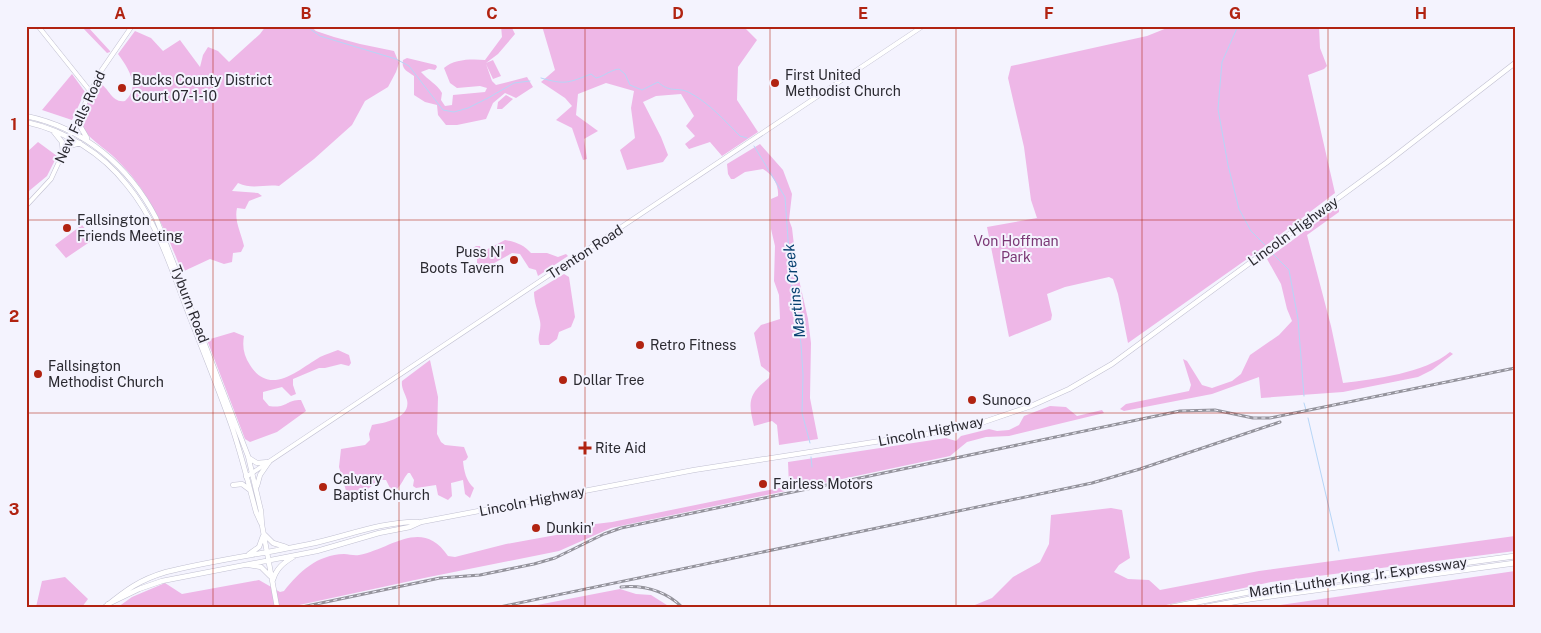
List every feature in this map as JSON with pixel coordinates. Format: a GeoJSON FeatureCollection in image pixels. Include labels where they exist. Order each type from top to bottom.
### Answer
{"type":"FeatureCollection","features":[{"type":"Feature","properties":{"kind":"highway","name":"Martin Luther King Jr. Expressway"},"geometry":{"type":"LineString","coordinates":[[1172,607],[1249,592],[1515,556]]}},
{"type":"Feature","properties":{"kind":"highway","name":"Martin Luther King Jr. Expressway"},"geometry":{"type":"LineString","coordinates":[[1206,607],[1250,599],[1515,563]]}},
{"type":"Feature","properties":{"kind":"main road"},"geometry":{"type":"LineString","coordinates":[[38,26],[90,91]]}},
{"type":"Feature","properties":{"kind":"main road","name":"New Falls Road"},"geometry":{"type":"LineString","coordinates":[[26,206],[51,178],[90,91],[106,63],[132,26]]}},
{"type":"Feature","properties":{"kind":"main road","name":"Trenton Road"},"geometry":{"type":"LineString","coordinates":[[246,477],[923,26]]}},
{"type":"Feature","properties":{"kind":"main road","name":"Lincoln Highway"},"geometry":{"type":"LineString","coordinates":[[106,606],[124,590],[154,576],[192,566],[292,548],[371,529],[409,522],[421,522],[709,467],[951,430],[991,420],[1033,406],[1080,384],[1129,352],[1386,163],[1515,63]]}},
{"type":"Feature","properties":{"kind":"main road","name":"Tyburn Road"},"geometry":{"type":"LineString","coordinates":[[26,116],[55,124],[92,143],[115,162],[130,179],[146,200],[156,218],[248,456],[261,511],[277,607]]}},
{"type":"Feature","properties":{"kind":"main road"},"geometry":{"type":"LineString","coordinates":[[78,116],[81,130],[92,143]]}},
{"type":"Feature","properties":{"kind":"main road","name":"Tyburn Road"},"geometry":{"type":"LineString","coordinates":[[26,122],[45,127],[80,143],[104,160],[127,184],[139,200],[159,239],[228,415],[262,525]]}},
{"type":"Feature","properties":{"kind":"main road"},"geometry":{"type":"LineString","coordinates":[[45,127],[60,139],[63,153]]}},
{"type":"Feature","properties":{"kind":"main road"},"geometry":{"type":"LineString","coordinates":[[63,153],[69,146],[80,143]]}},
{"type":"Feature","properties":{"kind":"main road"},"geometry":{"type":"LineString","coordinates":[[248,456],[257,463],[269,462]]}},
{"type":"Feature","properties":{"kind":"main road"},"geometry":{"type":"LineString","coordinates":[[257,493],[260,475],[269,462]]}},
{"type":"Feature","properties":{"kind":"main road"},"geometry":{"type":"LineString","coordinates":[[233,486],[244,485],[250,490]]}},
{"type":"Feature","properties":{"kind":"main road","name":"Lincoln Highway"},"geometry":{"type":"LineString","coordinates":[[106,606],[156,582],[298,555],[337,546],[379,533],[410,527],[421,522]]}},
{"type":"Feature","properties":{"kind":"main road"},"geometry":{"type":"LineString","coordinates":[[263,532],[277,545],[292,548]]}},
{"type":"Feature","properties":{"kind":"main road"},"geometry":{"type":"LineString","coordinates":[[246,556],[259,547],[263,532]]}},
{"type":"Feature","properties":{"kind":"main road"},"geometry":{"type":"LineString","coordinates":[[273,582],[275,573],[280,566],[298,555]]}},
{"type":"Feature","properties":{"kind":"main road"},"geometry":{"type":"LineString","coordinates":[[244,564],[261,567],[267,572],[273,582]]}},
{"type":"Feature","properties":{"kind":"green space"},"geometry":{"type":"Polygon","coordinates":[[[81,26],[87,26],[110,52],[107,53],[81,26]]]}},
{"type":"Feature","properties":{"kind":"green space"},"geometry":{"type":"Polygon","coordinates":[[[266,26],[310,26],[316,31],[334,37],[394,51],[399,63],[388,87],[365,101],[352,125],[314,159],[279,186],[253,186],[238,183],[232,191],[258,193],[262,196],[249,201],[245,209],[237,208],[237,222],[244,246],[241,252],[233,253],[232,262],[224,264],[210,259],[182,272],[156,212],[147,198],[117,160],[84,130],[82,120],[85,109],[101,84],[117,100],[125,101],[130,95],[132,89],[131,77],[126,65],[118,54],[135,31],[151,38],[163,51],[180,40],[200,67],[203,55],[208,47],[218,51],[229,62],[260,34],[266,26]]]}},
{"type":"Feature","properties":{"kind":"green space"},"geometry":{"type":"Polygon","coordinates":[[[501,26],[512,28],[515,34],[498,54],[486,63],[493,60],[501,76],[493,79],[486,64],[492,81],[496,85],[527,77],[533,87],[516,98],[505,93],[493,103],[486,119],[457,125],[446,125],[438,115],[437,105],[425,102],[414,95],[414,76],[404,68],[403,60],[407,58],[436,65],[435,70],[429,69],[421,72],[440,90],[442,93],[441,100],[445,106],[452,105],[453,95],[485,92],[487,88],[480,86],[457,88],[450,83],[444,68],[458,61],[485,60],[502,37],[501,26]]]}},
{"type":"Feature","properties":{"kind":"green space"},"geometry":{"type":"Polygon","coordinates":[[[542,26],[743,26],[757,40],[738,67],[737,100],[758,132],[722,156],[710,142],[689,149],[685,144],[695,136],[686,126],[694,116],[681,94],[656,96],[643,102],[668,155],[663,162],[627,170],[620,150],[635,138],[631,108],[634,91],[606,83],[578,94],[576,115],[598,131],[584,139],[587,159],[583,160],[572,128],[556,120],[572,106],[565,98],[541,82],[555,70],[542,26]]]}},
{"type":"Feature","properties":{"kind":"green space","name":"Von Hoffman Park"},"geometry":{"type":"Polygon","coordinates":[[[1172,26],[1319,26],[1320,48],[1327,66],[1308,75],[1335,193],[1257,252],[1128,343],[1118,294],[1113,279],[1109,277],[1065,287],[1047,294],[1052,315],[1051,320],[1009,337],[987,227],[1037,218],[1031,200],[1024,147],[1008,78],[1011,66],[1147,36],[1172,26]]]}},
{"type":"Feature","properties":{"kind":"green space"},"geometry":{"type":"Polygon","coordinates":[[[72,74],[85,92],[72,120],[42,110],[72,74]]]}},
{"type":"Feature","properties":{"kind":"green space"},"geometry":{"type":"Polygon","coordinates":[[[506,95],[513,99],[502,109],[497,109],[498,102],[506,95]]]}},
{"type":"Feature","properties":{"kind":"green space"},"geometry":{"type":"Polygon","coordinates":[[[38,142],[57,156],[47,176],[29,191],[26,188],[26,153],[38,142]]]}},
{"type":"Feature","properties":{"kind":"green space"},"geometry":{"type":"Polygon","coordinates":[[[760,144],[783,170],[792,194],[789,220],[792,228],[797,271],[808,319],[811,343],[810,398],[818,439],[779,445],[777,425],[772,421],[754,426],[751,411],[753,394],[769,378],[770,373],[761,366],[754,333],[761,325],[780,319],[779,295],[774,281],[775,246],[771,229],[771,199],[778,196],[777,188],[772,177],[763,169],[745,172],[731,179],[728,174],[727,164],[760,144]]]}},
{"type":"Feature","properties":{"kind":"green space"},"geometry":{"type":"Polygon","coordinates":[[[1339,206],[1339,212],[1307,235],[1331,326],[1343,383],[1399,374],[1427,365],[1450,352],[1453,354],[1432,370],[1418,377],[1343,392],[1261,398],[1259,377],[1212,394],[1124,411],[1120,409],[1126,404],[1189,391],[1191,385],[1183,359],[1187,361],[1202,385],[1212,388],[1232,381],[1241,374],[1250,355],[1279,335],[1292,321],[1281,284],[1267,259],[1339,206]]]}},
{"type":"Feature","properties":{"kind":"green space"},"geometry":{"type":"Polygon","coordinates":[[[82,225],[94,239],[66,258],[55,245],[82,225]]]}},
{"type":"Feature","properties":{"kind":"green space"},"geometry":{"type":"Polygon","coordinates":[[[505,240],[520,244],[531,253],[547,253],[558,257],[566,254],[568,256],[538,276],[536,270],[529,268],[520,254],[512,253],[480,271],[477,270],[477,259],[480,257],[480,253],[474,252],[473,248],[480,246],[481,250],[484,251],[505,240]]]}},
{"type":"Feature","properties":{"kind":"green space"},"geometry":{"type":"Polygon","coordinates":[[[564,274],[569,277],[575,317],[571,327],[559,332],[557,339],[549,345],[540,345],[540,324],[534,292],[564,274]]]}},
{"type":"Feature","properties":{"kind":"green space"},"geometry":{"type":"Polygon","coordinates":[[[234,332],[244,336],[243,348],[248,362],[258,374],[266,379],[284,378],[320,357],[338,350],[349,355],[351,363],[349,366],[341,364],[319,368],[293,379],[296,394],[291,396],[282,387],[263,392],[263,399],[269,406],[275,407],[301,400],[306,411],[277,432],[250,442],[245,439],[207,340],[234,332]]]}},
{"type":"Feature","properties":{"kind":"green space"},"geometry":{"type":"Polygon","coordinates":[[[430,360],[438,397],[437,434],[445,445],[464,447],[468,457],[463,461],[465,472],[467,479],[474,488],[470,498],[465,494],[463,480],[451,483],[452,496],[448,500],[438,495],[436,485],[416,488],[413,486],[414,480],[410,473],[408,473],[397,489],[391,490],[386,480],[377,480],[364,491],[351,495],[347,494],[339,467],[341,449],[365,445],[370,440],[369,434],[372,425],[390,421],[405,411],[407,400],[402,381],[430,360]]]}},
{"type":"Feature","properties":{"kind":"green space"},"geometry":{"type":"Polygon","coordinates":[[[1050,406],[1066,407],[1077,416],[1102,410],[1104,413],[1009,436],[986,437],[967,442],[950,456],[611,528],[559,551],[290,607],[118,607],[132,597],[165,583],[182,594],[259,580],[280,592],[284,591],[310,565],[325,557],[344,554],[359,555],[394,542],[417,537],[428,539],[438,545],[448,556],[455,557],[506,544],[567,533],[587,525],[612,522],[789,486],[788,462],[946,438],[956,441],[961,436],[989,429],[997,431],[1009,430],[1019,425],[1024,416],[1050,406]]]}},
{"type":"Feature","properties":{"kind":"green space"},"geometry":{"type":"Polygon","coordinates":[[[1111,508],[1122,510],[1130,558],[1119,565],[1114,572],[1128,579],[1149,580],[1160,590],[1259,571],[1515,536],[1515,551],[1271,582],[1157,607],[970,607],[992,598],[1013,577],[1040,562],[1049,544],[1051,515],[1111,508]]]}},
{"type":"Feature","properties":{"kind":"green space"},"geometry":{"type":"Polygon","coordinates":[[[1515,571],[1515,607],[1266,607],[1515,571]]]}},
{"type":"Feature","properties":{"kind":"green space"},"geometry":{"type":"Polygon","coordinates":[[[65,577],[88,599],[82,607],[36,607],[42,581],[65,577]]]}},
{"type":"Feature","properties":{"kind":"green space"},"geometry":{"type":"Polygon","coordinates":[[[620,589],[636,594],[651,595],[670,607],[527,607],[620,589]]]}},
{"type":"Feature","properties":{"kind":"waterway","name":"Martins Creek"},"geometry":{"type":"LineString","coordinates":[[306,26],[320,36],[396,59],[409,66],[443,110],[454,112],[468,108],[514,83],[530,81]]}},
{"type":"Feature","properties":{"kind":"waterway"},"geometry":{"type":"LineString","coordinates":[[1238,26],[1222,62],[1218,109],[1228,165],[1239,209],[1251,231],[1265,245]]}},
{"type":"Feature","properties":{"kind":"waterway","name":"Martins Creek"},"geometry":{"type":"LineString","coordinates":[[541,78],[556,82],[566,82],[591,74],[596,78],[619,69],[625,74],[630,85],[642,90],[658,82],[667,88],[690,93],[710,107],[740,136],[747,138]]}},
{"type":"Feature","properties":{"kind":"waterway","name":"Martins Creek"},"geometry":{"type":"LineString","coordinates":[[754,146],[785,197],[791,281],[801,344],[803,375],[802,413],[810,443]]}},
{"type":"Feature","properties":{"kind":"waterway"},"geometry":{"type":"LineString","coordinates":[[1272,253],[1289,270],[1298,319],[1304,396]]}},
{"type":"Feature","properties":{"kind":"waterway"},"geometry":{"type":"LineString","coordinates":[[1304,403],[1306,410]]}},
{"type":"Feature","properties":{"kind":"waterway"},"geometry":{"type":"LineString","coordinates":[[1308,418],[1339,551]]}},
{"type":"Feature","properties":{"kind":"waterway","name":"Martins Creek"},"geometry":{"type":"LineString","coordinates":[[811,457],[812,467]]}},
{"type":"Feature","properties":{"kind":"railway"},"geometry":{"type":"LineString","coordinates":[[302,607],[440,578],[480,575],[534,564],[555,558],[604,534],[621,528],[1180,411],[1215,410],[1253,418],[1270,418],[1515,368]]}},
{"type":"Feature","properties":{"kind":"railway"},"geometry":{"type":"LineString","coordinates":[[500,607],[1092,483],[1280,422]]}},
{"type":"Feature","properties":{"kind":"railway"},"geometry":{"type":"LineString","coordinates":[[621,587],[638,587],[653,590],[668,596],[682,607]]}},
{"type":"Feature","properties":{"kind":"place","name":"First United Methodist Church"},"geometry":{"type":"Point","coordinates":[775,83]}},
{"type":"Feature","properties":{"kind":"place","name":"Bucks County District Court 07-1-10"},"geometry":{"type":"Point","coordinates":[122,88]}},
{"type":"Feature","properties":{"kind":"place","name":"Fallsington Friends Meeting"},"geometry":{"type":"Point","coordinates":[67,228]}},
{"type":"Feature","properties":{"kind":"place","name":"Puss N' Boots Tavern"},"geometry":{"type":"Point","coordinates":[514,260]}},
{"type":"Feature","properties":{"kind":"place","name":"Retro Fitness"},"geometry":{"type":"Point","coordinates":[640,345]}},
{"type":"Feature","properties":{"kind":"place","name":"Fallsington Methodist Church"},"geometry":{"type":"Point","coordinates":[38,374]}},
{"type":"Feature","properties":{"kind":"place","name":"Dollar Tree"},"geometry":{"type":"Point","coordinates":[563,380]}},
{"type":"Feature","properties":{"kind":"place","name":"Sunoco"},"geometry":{"type":"Point","coordinates":[972,400]}},
{"type":"Feature","properties":{"kind":"place","name":"Rite Aid"},"geometry":{"type":"Point","coordinates":[585,448]}},
{"type":"Feature","properties":{"kind":"place","name":"Fairless Motors"},"geometry":{"type":"Point","coordinates":[763,484]}},
{"type":"Feature","properties":{"kind":"place","name":"Calvary Baptist Church"},"geometry":{"type":"Point","coordinates":[323,487]}},
{"type":"Feature","properties":{"kind":"place","name":"Dunkin'"},"geometry":{"type":"Point","coordinates":[536,528]}}]}
